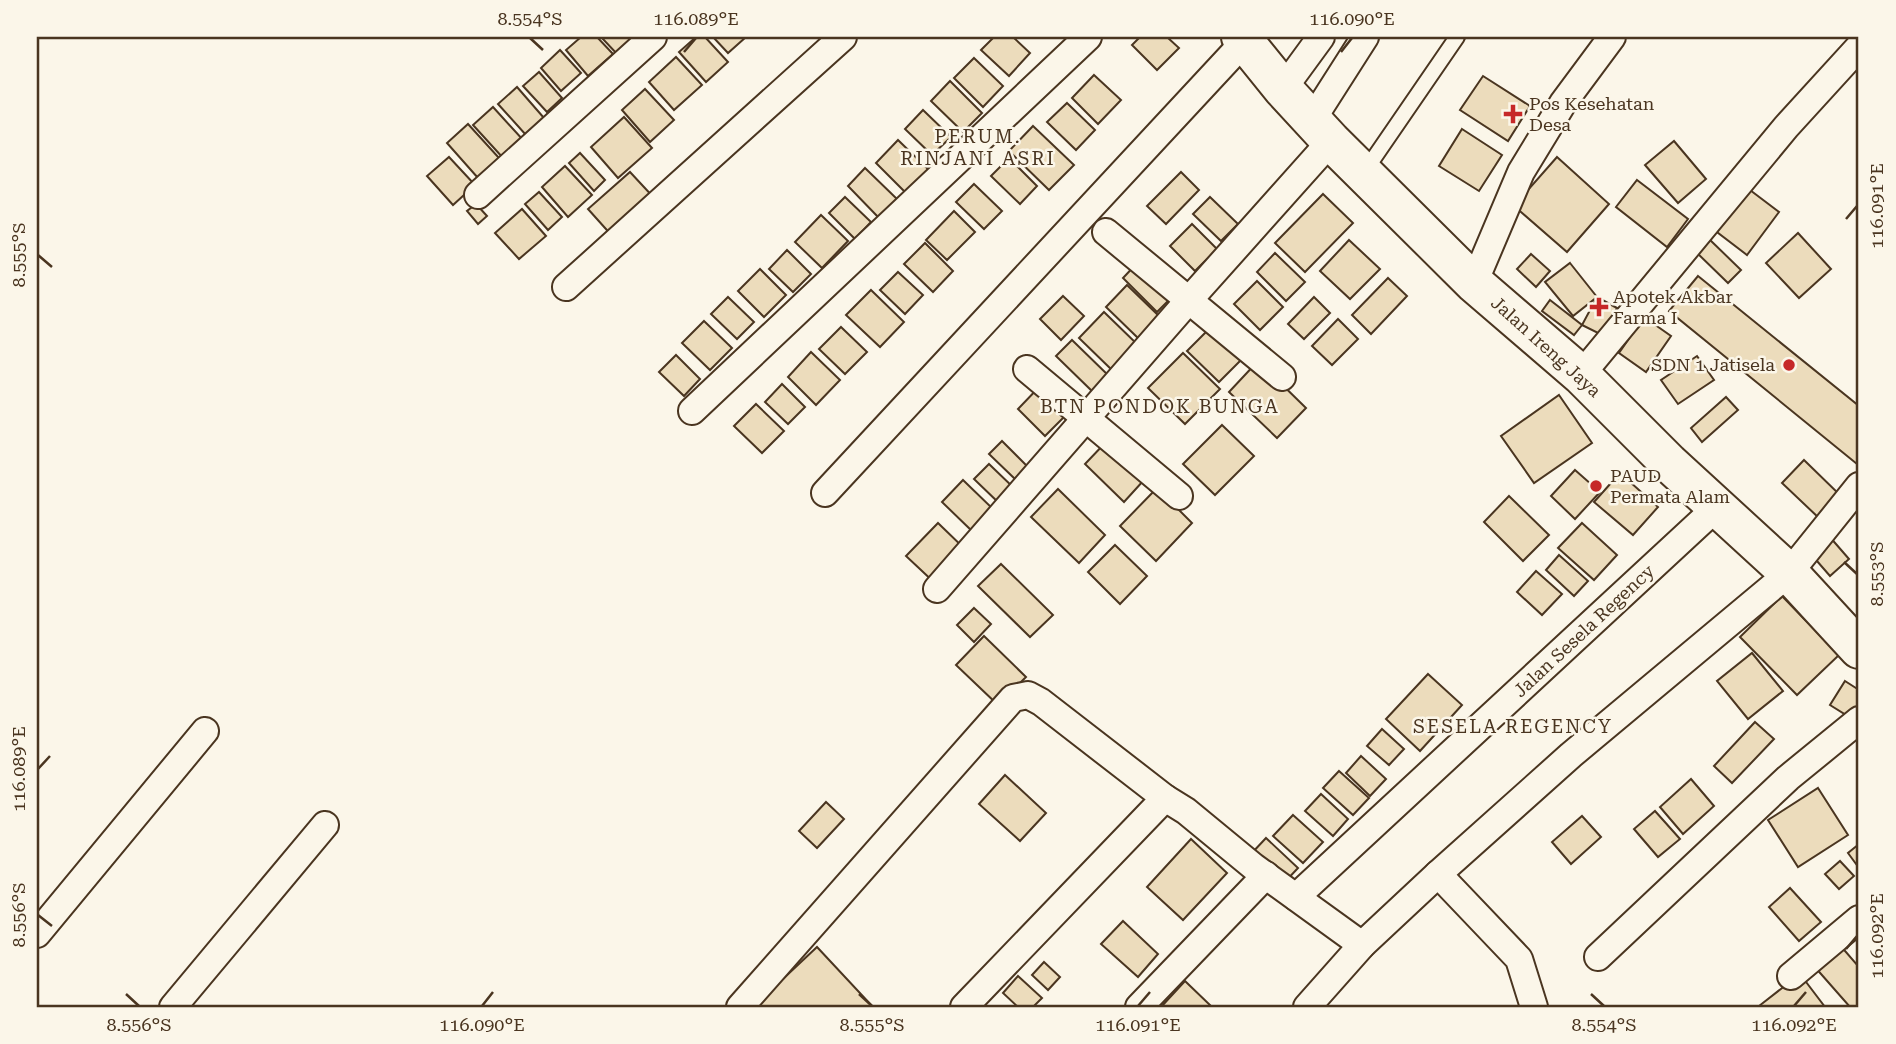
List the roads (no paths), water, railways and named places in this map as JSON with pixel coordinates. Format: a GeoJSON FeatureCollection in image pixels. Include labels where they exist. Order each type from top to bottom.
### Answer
{"type":"FeatureCollection","features":[{"type":"Feature","properties":{"kind":"street"},"geometry":{"type":"LineString","coordinates":[[478,195],[653,37]]}},
{"type":"Feature","properties":{"kind":"street"},"geometry":{"type":"LineString","coordinates":[[566,287],[843,37]]}},
{"type":"Feature","properties":{"kind":"street"},"geometry":{"type":"LineString","coordinates":[[692,411],[1088,37]]}},
{"type":"Feature","properties":{"kind":"street"},"geometry":{"type":"LineString","coordinates":[[1283,89],[1321,37]]}},
{"type":"Feature","properties":{"kind":"street"},"geometry":{"type":"LineString","coordinates":[[937,589],[1189,300],[1322,131],[1365,37]]}},
{"type":"Feature","properties":{"kind":"street"},"geometry":{"type":"LineString","coordinates":[[1474,283],[1528,160],[1563,103],[1612,37]]}},
{"type":"Feature","properties":{"kind":"street"},"geometry":{"type":"LineString","coordinates":[[825,493],[1243,39]]}},
{"type":"Feature","properties":{"kind":"street","name":"Jalan Ireng Jaya"},"geometry":{"type":"LineString","coordinates":[[1243,39],[1283,89],[1322,131],[1474,283],[1581,375],[1669,463],[1789,573],[1859,649]]}},
{"type":"Feature","properties":{"kind":"street"},"geometry":{"type":"LineString","coordinates":[[1581,375],[1786,127],[1859,47]]}},
{"type":"Feature","properties":{"kind":"street"},"geometry":{"type":"LineString","coordinates":[[1106,232],[1282,377]]}},
{"type":"Feature","properties":{"kind":"street"},"geometry":{"type":"LineString","coordinates":[[1027,369],[1179,496]]}},
{"type":"Feature","properties":{"kind":"street"},"geometry":{"type":"LineString","coordinates":[[1307,1007],[1362,945],[1570,755],[1789,573],[1859,486]]}},
{"type":"Feature","properties":{"kind":"street","name":"Jalan Sesela Regency"},"geometry":{"type":"LineString","coordinates":[[1296,897],[1717,507]]}},
{"type":"Feature","properties":{"kind":"street"},"geometry":{"type":"LineString","coordinates":[[740,1007],[1013,698],[1028,695],[1041,702],[1266,875],[1362,945]]}},
{"type":"Feature","properties":{"kind":"street"},"geometry":{"type":"LineString","coordinates":[[1598,957],[1788,778],[1859,720]]}},
{"type":"Feature","properties":{"kind":"street"},"geometry":{"type":"LineString","coordinates":[[37,934],[205,731]]}},
{"type":"Feature","properties":{"kind":"street"},"geometry":{"type":"LineString","coordinates":[[964,1007],[1165,798]]}},
{"type":"Feature","properties":{"kind":"street"},"geometry":{"type":"LineString","coordinates":[[173,1007],[325,825]]}},
{"type":"Feature","properties":{"kind":"street"},"geometry":{"type":"LineString","coordinates":[[1438,874],[1519,959],[1534,1007]]}},
{"type":"Feature","properties":{"kind":"street"},"geometry":{"type":"LineString","coordinates":[[1139,1007],[1266,875]]}},
{"type":"Feature","properties":{"kind":"street"},"geometry":{"type":"LineString","coordinates":[[1791,976],[1859,919]]}},
{"type":"Feature","properties":{"kind":"lane"},"geometry":{"type":"LineString","coordinates":[[1364,172],[1457,37]]}},
{"type":"Feature","properties":{"kind":"place","name":"Pos Kesehatan Desa"},"geometry":{"type":"Point","coordinates":[1513,114]}},
{"type":"Feature","properties":{"kind":"place","name":"Apotek Akbar Farma I"},"geometry":{"type":"Point","coordinates":[1599,307]}},
{"type":"Feature","properties":{"kind":"place","name":"SDN 1 Jatisela"},"geometry":{"type":"Point","coordinates":[1789,365]}},
{"type":"Feature","properties":{"kind":"place","name":"PAUD Permata Alam"},"geometry":{"type":"Point","coordinates":[1596,486]}},
{"type":"Feature","properties":{"kind":"district","name":"PERUM. RINJANI ASRI"},"geometry":{"type":"Point","coordinates":[978,147]}},
{"type":"Feature","properties":{"kind":"district","name":"BTN PONDOK BUNGA"},"geometry":{"type":"Point","coordinates":[1160,406]}},
{"type":"Feature","properties":{"kind":"district","name":"SESELA REGENCY"},"geometry":{"type":"Point","coordinates":[1513,726]}}]}
